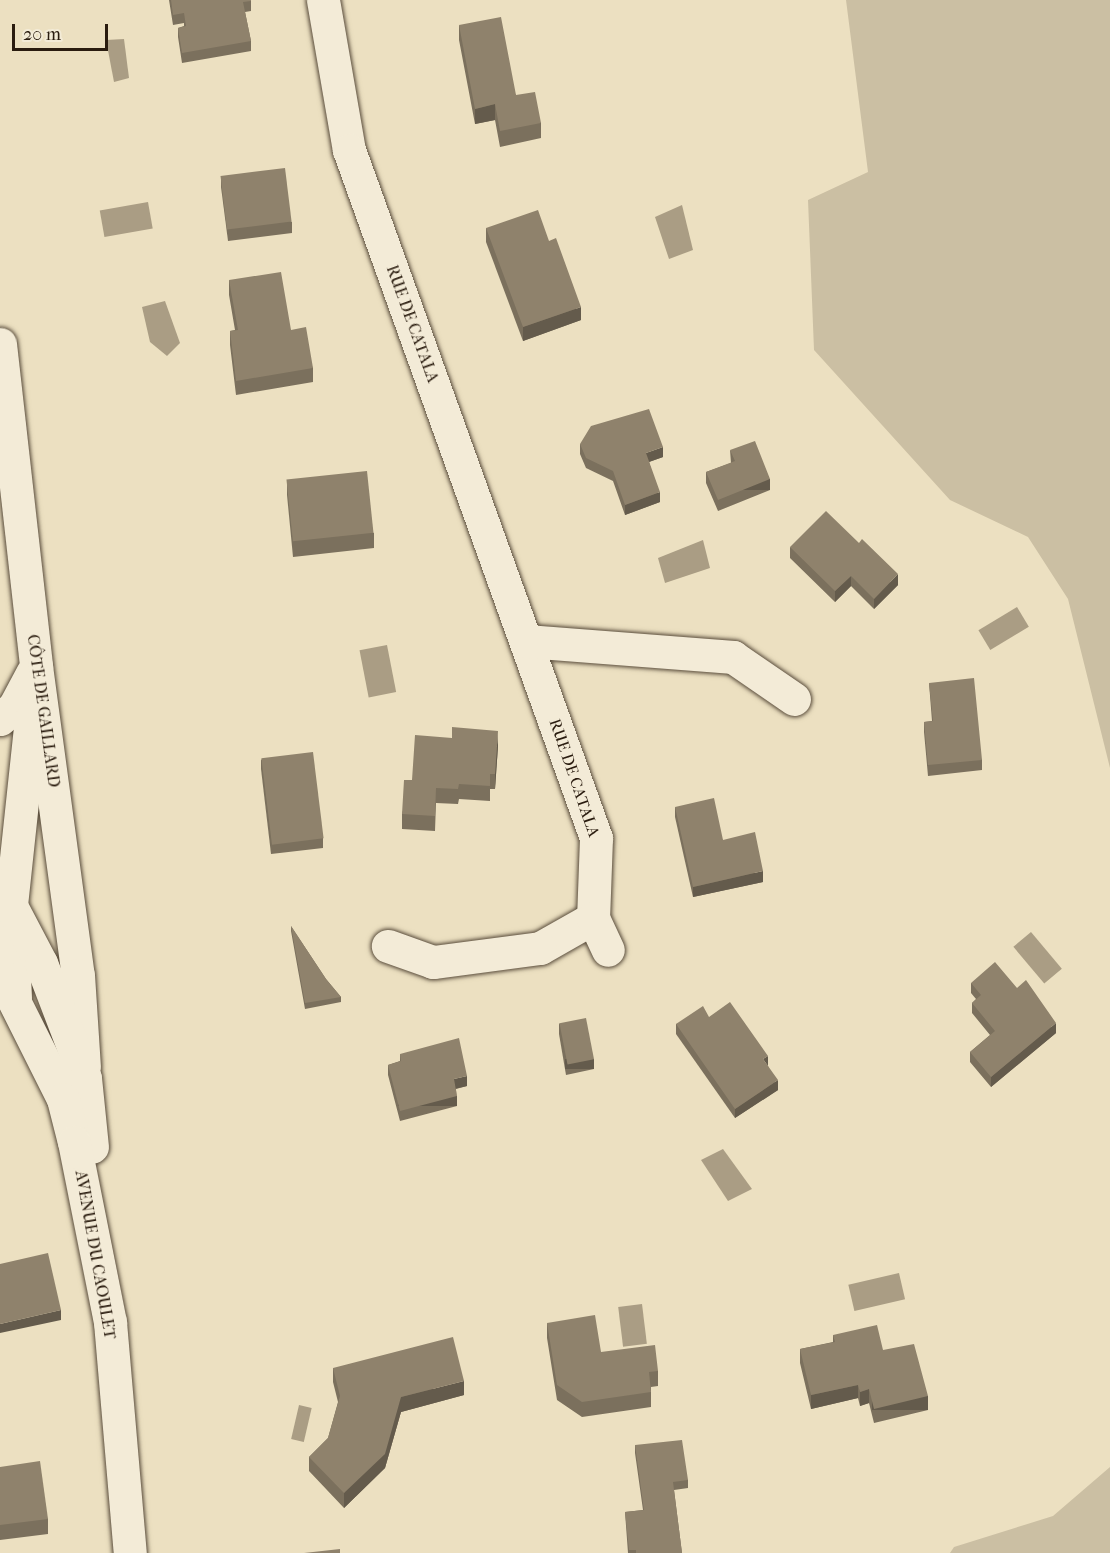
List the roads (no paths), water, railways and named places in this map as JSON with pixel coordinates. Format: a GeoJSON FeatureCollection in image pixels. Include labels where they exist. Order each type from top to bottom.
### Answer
{"type":"FeatureCollection","features":[{"type":"Feature","properties":{"kind":"street","name":"RUE DE CATALA"},"geometry":{"type":"LineString","coordinates":[[323,0],[349,150],[596,838],[593,918]]}},
{"type":"Feature","properties":{"kind":"street","name":"CÔTE DE GAILLARD"},"geometry":{"type":"LineString","coordinates":[[0,344],[36,666],[78,975],[85,1078]]}},
{"type":"Feature","properties":{"kind":"street"},"geometry":{"type":"LineString","coordinates":[[526,641],[733,657],[794,699]]}},
{"type":"Feature","properties":{"kind":"street"},"geometry":{"type":"LineString","coordinates":[[0,719],[14,707],[36,666]]}},
{"type":"Feature","properties":{"kind":"street"},"geometry":{"type":"LineString","coordinates":[[8,985],[6,888],[36,666]]}},
{"type":"Feature","properties":{"kind":"street"},"geometry":{"type":"LineString","coordinates":[[6,888],[37,866],[60,840]]}},
{"type":"Feature","properties":{"kind":"street"},"geometry":{"type":"LineString","coordinates":[[6,888],[41,963],[85,1078],[110,1322]]}},
{"type":"Feature","properties":{"kind":"street"},"geometry":{"type":"LineString","coordinates":[[388,946],[433,962],[540,948],[593,918],[608,950]]}},
{"type":"Feature","properties":{"kind":"street","name":"AVENUE DU CAOULET"},"geometry":{"type":"LineString","coordinates":[[8,985],[63,1099],[110,1322],[130,1553]]}}]}
